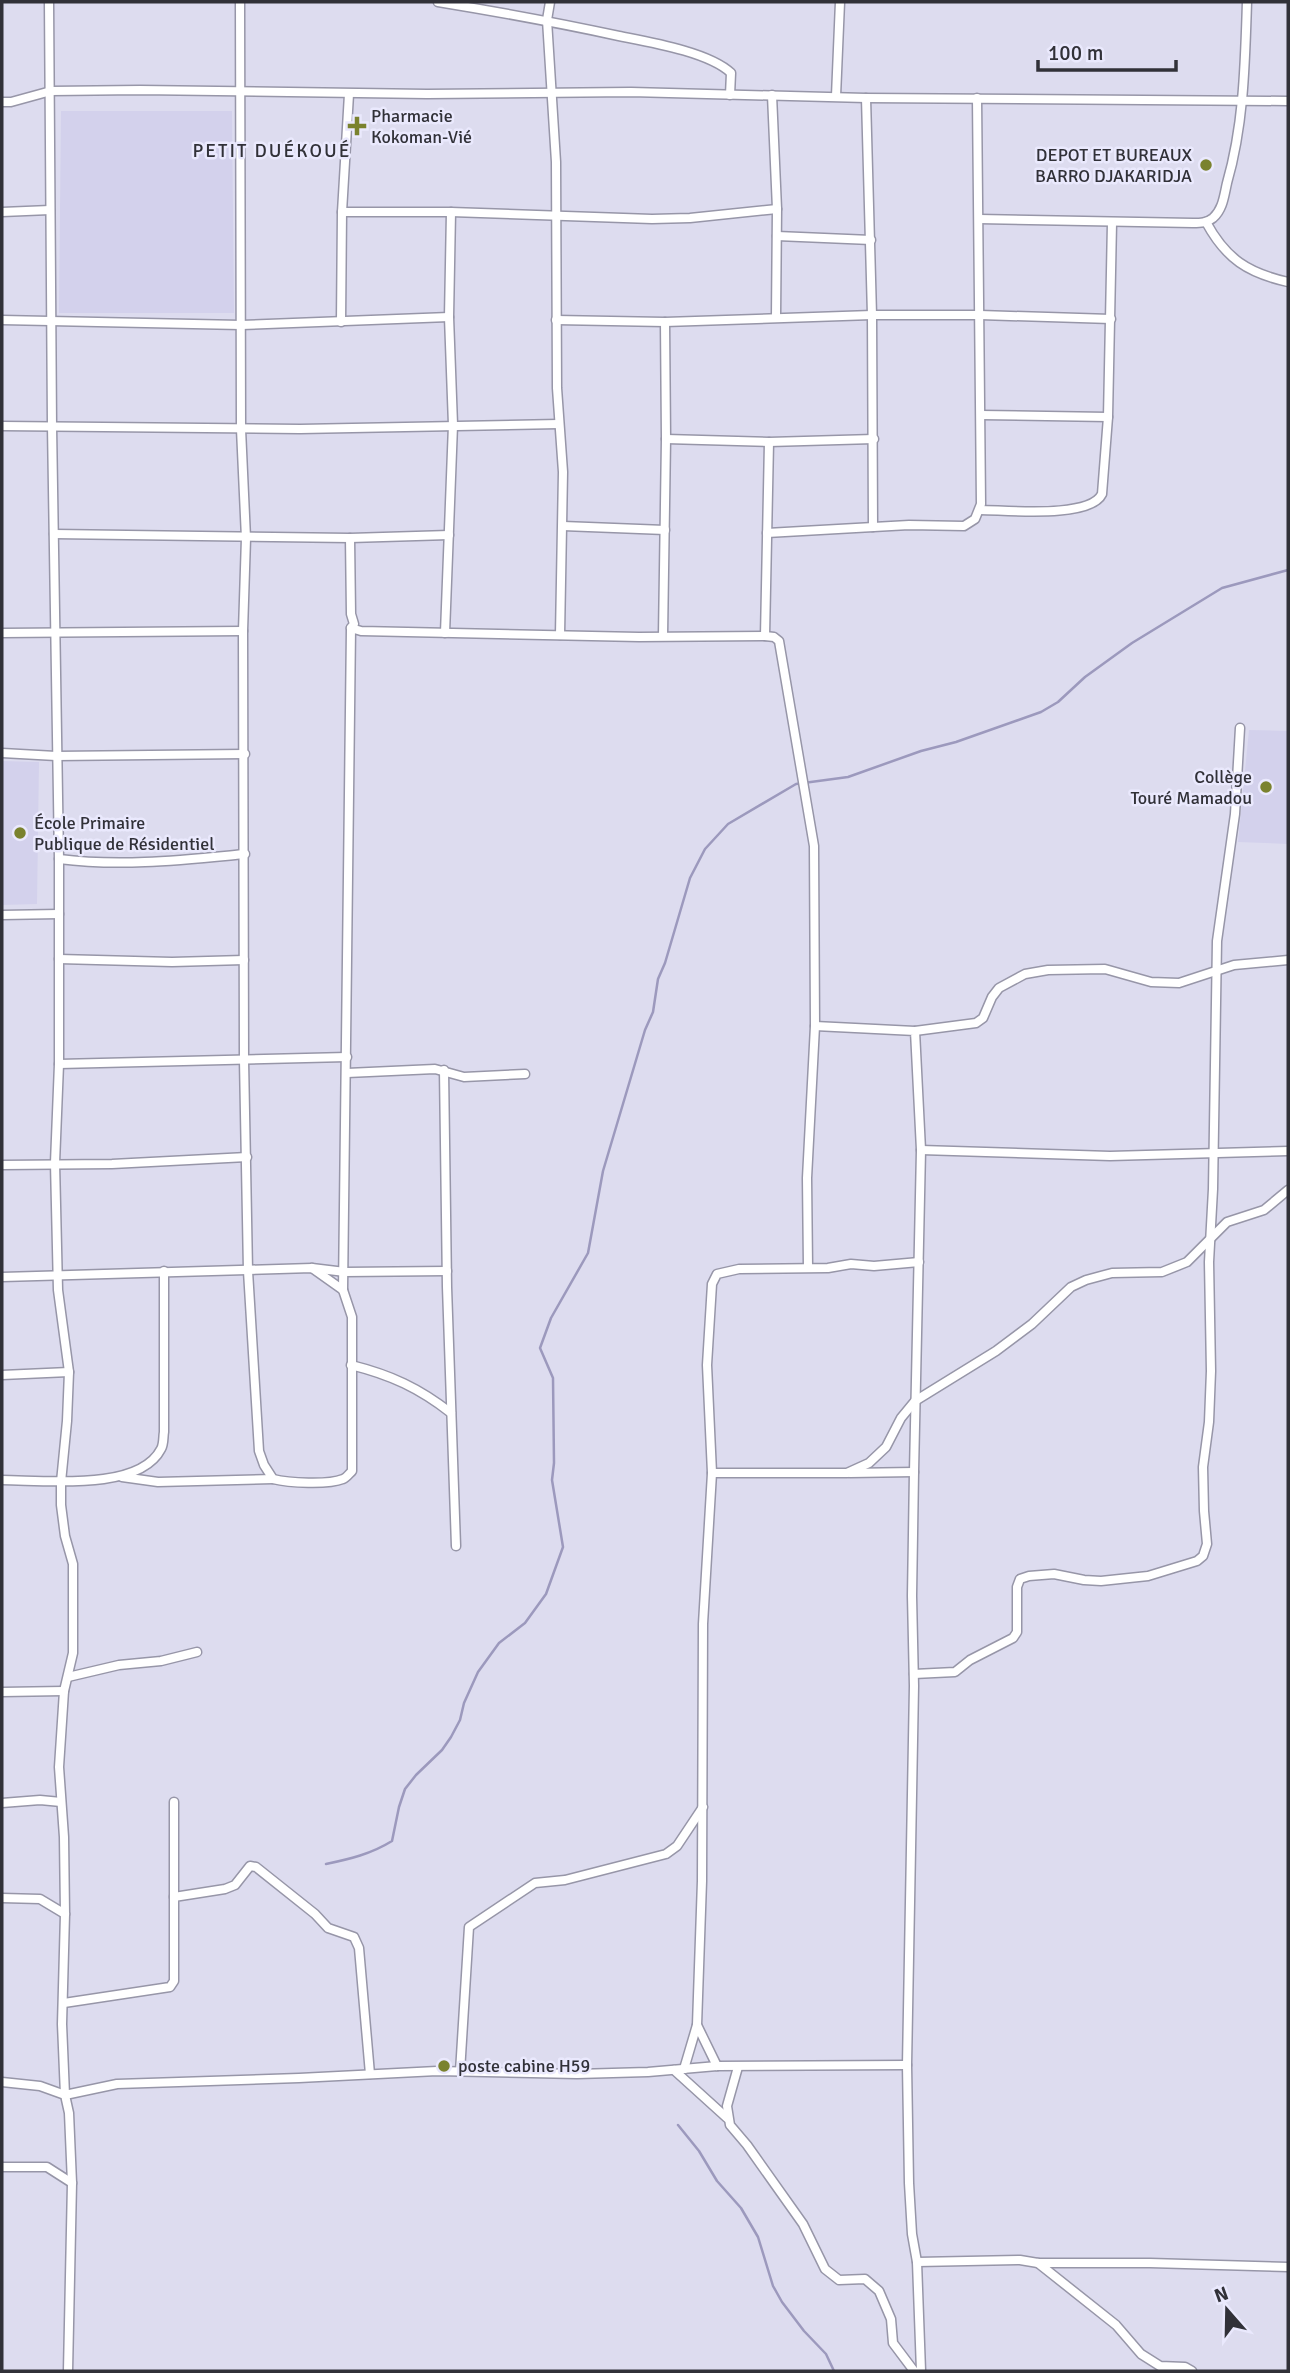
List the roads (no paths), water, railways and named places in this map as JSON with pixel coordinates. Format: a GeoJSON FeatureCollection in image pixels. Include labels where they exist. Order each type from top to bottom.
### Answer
{"type":"FeatureCollection","features":[{"type":"Feature","properties":{"kind":"street"},"geometry":{"type":"LineString","coordinates":[[49,2],[59,859],[60,1064],[55,1163],[59,1307],[69,1373],[61,1482],[62,1523],[73,1564],[73,1653],[64,1691],[59,1746],[65,1914],[65,2095],[69,2113],[72,2183],[68,2371]]}},
{"type":"Feature","properties":{"kind":"street"},"geometry":{"type":"LineString","coordinates":[[240,2],[241,429],[246,538],[243,631],[244,1060],[248,1271],[259,1451],[273,1479]]}},
{"type":"Feature","properties":{"kind":"street"},"geometry":{"type":"LineString","coordinates":[[438,2],[547,20],[666,46],[723,65],[731,73],[730,95]]}},
{"type":"Feature","properties":{"kind":"street"},"geometry":{"type":"LineString","coordinates":[[550,2],[547,20],[557,216],[556,320],[564,526],[560,635]]}},
{"type":"Feature","properties":{"kind":"street"},"geometry":{"type":"LineString","coordinates":[[836,96],[840,2]]}},
{"type":"Feature","properties":{"kind":"street"},"geometry":{"type":"LineString","coordinates":[[979,219],[1112,223],[1206,222],[1214,217],[1221,207],[1236,155],[1243,100],[1247,2]]}},
{"type":"Feature","properties":{"kind":"street"},"geometry":{"type":"LineString","coordinates":[[2,102],[51,91],[239,90],[349,94],[551,93],[1288,100]]}},
{"type":"Feature","properties":{"kind":"street"},"geometry":{"type":"LineString","coordinates":[[341,322],[342,212],[349,94]]}},
{"type":"Feature","properties":{"kind":"street"},"geometry":{"type":"LineString","coordinates":[[772,95],[777,209],[776,317]]}},
{"type":"Feature","properties":{"kind":"street"},"geometry":{"type":"LineString","coordinates":[[866,98],[871,240],[873,527]]}},
{"type":"Feature","properties":{"kind":"street"},"geometry":{"type":"LineString","coordinates":[[767,533],[909,524],[964,526],[975,519],[980,510],[981,314],[977,98]]}},
{"type":"Feature","properties":{"kind":"street"},"geometry":{"type":"LineString","coordinates":[[342,212],[690,218],[777,209]]}},
{"type":"Feature","properties":{"kind":"street"},"geometry":{"type":"LineString","coordinates":[[2,212],[50,210]]}},
{"type":"Feature","properties":{"kind":"street"},"geometry":{"type":"LineString","coordinates":[[445,634],[453,425],[449,317],[451,212]]}},
{"type":"Feature","properties":{"kind":"street"},"geometry":{"type":"LineString","coordinates":[[1206,222],[1230,257],[1255,272],[1288,282]]}},
{"type":"Feature","properties":{"kind":"street"},"geometry":{"type":"LineString","coordinates":[[980,510],[1068,510],[1099,500],[1104,487],[1108,417],[1112,223]]}},
{"type":"Feature","properties":{"kind":"street"},"geometry":{"type":"LineString","coordinates":[[777,236],[871,240]]}},
{"type":"Feature","properties":{"kind":"street"},"geometry":{"type":"LineString","coordinates":[[556,320],[665,322],[776,317],[981,314],[1111,319]]}},
{"type":"Feature","properties":{"kind":"street"},"geometry":{"type":"LineString","coordinates":[[2,320],[241,325],[449,317]]}},
{"type":"Feature","properties":{"kind":"street"},"geometry":{"type":"LineString","coordinates":[[663,636],[665,322]]}},
{"type":"Feature","properties":{"kind":"street"},"geometry":{"type":"LineString","coordinates":[[981,415],[1108,417]]}},
{"type":"Feature","properties":{"kind":"street"},"geometry":{"type":"LineString","coordinates":[[2,426],[241,429],[559,424]]}},
{"type":"Feature","properties":{"kind":"street"},"geometry":{"type":"LineString","coordinates":[[666,439],[769,442],[874,439]]}},
{"type":"Feature","properties":{"kind":"street"},"geometry":{"type":"LineString","coordinates":[[765,636],[769,442]]}},
{"type":"Feature","properties":{"kind":"street"},"geometry":{"type":"LineString","coordinates":[[564,526],[665,530]]}},
{"type":"Feature","properties":{"kind":"street"},"geometry":{"type":"LineString","coordinates":[[54,534],[246,538],[449,535]]}},
{"type":"Feature","properties":{"kind":"street"},"geometry":{"type":"LineString","coordinates":[[2,1480],[61,1482],[120,1477],[158,1482],[273,1479],[293,1482],[345,1479],[352,1471],[352,1317],[343,1290],[351,628],[354,624],[350,538]]}},
{"type":"Feature","properties":{"kind":"street"},"geometry":{"type":"LineString","coordinates":[[351,628],[368,633],[765,636],[774,638],[781,644],[814,846],[815,1026],[807,1178],[808,1267]]}},
{"type":"Feature","properties":{"kind":"street"},"geometry":{"type":"LineString","coordinates":[[2,633],[243,631]]}},
{"type":"Feature","properties":{"kind":"street"},"geometry":{"type":"LineString","coordinates":[[914,1674],[952,1673],[980,1654],[1013,1638],[1017,1632],[1018,1580],[1023,1577],[1054,1574],[1084,1580],[1128,1579],[1185,1565],[1203,1556],[1208,1536],[1204,1511],[1203,1467],[1209,1422],[1210,1384],[1210,1239],[1216,970],[1221,904],[1235,814],[1240,728]]}},
{"type":"Feature","properties":{"kind":"street"},"geometry":{"type":"LineString","coordinates":[[2,753],[56,756],[245,754]]}},
{"type":"Feature","properties":{"kind":"street"},"geometry":{"type":"LineString","coordinates":[[59,859],[112,864],[245,854]]}},
{"type":"Feature","properties":{"kind":"street"},"geometry":{"type":"LineString","coordinates":[[2,915],[59,914]]}},
{"type":"Feature","properties":{"kind":"street"},"geometry":{"type":"LineString","coordinates":[[59,959],[172,962],[244,960]]}},
{"type":"Feature","properties":{"kind":"street"},"geometry":{"type":"LineString","coordinates":[[815,1026],[915,1031],[976,1023],[983,1017],[995,992],[1019,977],[1037,972],[1097,968],[1152,982],[1179,983],[1234,965],[1288,960]]}},
{"type":"Feature","properties":{"kind":"street"},"geometry":{"type":"LineString","coordinates":[[915,1031],[921,1150],[915,1401],[914,1674],[907,2065],[909,2183],[912,2234],[917,2262],[921,2371]]}},
{"type":"Feature","properties":{"kind":"street"},"geometry":{"type":"LineString","coordinates":[[60,1064],[347,1057]]}},
{"type":"Feature","properties":{"kind":"street"},"geometry":{"type":"LineString","coordinates":[[347,1073],[444,1070],[464,1077],[526,1074]]}},
{"type":"Feature","properties":{"kind":"street"},"geometry":{"type":"LineString","coordinates":[[444,1070],[456,1546]]}},
{"type":"Feature","properties":{"kind":"street"},"geometry":{"type":"LineString","coordinates":[[921,1150],[1110,1156],[1288,1151]]}},
{"type":"Feature","properties":{"kind":"street"},"geometry":{"type":"LineString","coordinates":[[2,1165],[112,1164],[247,1157]]}},
{"type":"Feature","properties":{"kind":"street"},"geometry":{"type":"LineString","coordinates":[[846,1474],[869,1463],[886,1447],[901,1418],[915,1401],[996,1351],[1032,1324],[1064,1292],[1078,1283],[1112,1273],[1156,1272],[1174,1268],[1195,1257],[1227,1222],[1264,1210],[1288,1190]]}},
{"type":"Feature","properties":{"kind":"street"},"geometry":{"type":"LineString","coordinates":[[684,2069],[697,2025],[703,1624],[712,1473],[707,1365],[713,1278],[723,1272],[739,1269],[828,1268],[850,1264],[874,1266],[919,1262]]}},
{"type":"Feature","properties":{"kind":"street"},"geometry":{"type":"LineString","coordinates":[[2,1277],[312,1268],[345,1272],[447,1272]]}},
{"type":"Feature","properties":{"kind":"street"},"geometry":{"type":"LineString","coordinates":[[312,1268],[343,1290]]}},
{"type":"Feature","properties":{"kind":"street"},"geometry":{"type":"LineString","coordinates":[[120,1477],[147,1464],[163,1444],[164,1271]]}},
{"type":"Feature","properties":{"kind":"street"},"geometry":{"type":"LineString","coordinates":[[351,1365],[392,1377],[426,1393],[451,1413]]}},
{"type":"Feature","properties":{"kind":"street"},"geometry":{"type":"LineString","coordinates":[[2,1375],[69,1373]]}},
{"type":"Feature","properties":{"kind":"street"},"geometry":{"type":"LineString","coordinates":[[712,1473],[914,1472]]}},
{"type":"Feature","properties":{"kind":"street"},"geometry":{"type":"LineString","coordinates":[[68,1677],[197,1652]]}},
{"type":"Feature","properties":{"kind":"street"},"geometry":{"type":"LineString","coordinates":[[2,1692],[64,1691]]}},
{"type":"Feature","properties":{"kind":"street"},"geometry":{"type":"LineString","coordinates":[[2,1803],[40,1800],[61,1802]]}},
{"type":"Feature","properties":{"kind":"street"},"geometry":{"type":"LineString","coordinates":[[64,2003],[170,1987],[174,1982],[174,1802]]}},
{"type":"Feature","properties":{"kind":"street"},"geometry":{"type":"LineString","coordinates":[[460,2072],[468,1927],[535,1883],[565,1880],[666,1854],[677,1846],[702,1807]]}},
{"type":"Feature","properties":{"kind":"street"},"geometry":{"type":"LineString","coordinates":[[174,1896],[225,1889],[235,1885],[250,1866],[256,1867],[328,1928],[354,1937],[359,1948],[370,2074]]}},
{"type":"Feature","properties":{"kind":"street"},"geometry":{"type":"LineString","coordinates":[[2,1898],[40,1899],[65,1914]]}},
{"type":"Feature","properties":{"kind":"street"},"geometry":{"type":"LineString","coordinates":[[697,2025],[717,2066]]}},
{"type":"Feature","properties":{"kind":"street"},"geometry":{"type":"LineString","coordinates":[[2,2082],[40,2086],[65,2095],[117,2084],[370,2074],[576,2074],[717,2066],[907,2065]]}},
{"type":"Feature","properties":{"kind":"street"},"geometry":{"type":"LineString","coordinates":[[738,2067],[727,2106],[730,2126],[747,2145],[803,2224],[825,2269],[839,2280],[865,2279],[879,2291],[891,2319],[893,2343],[914,2371]]}},
{"type":"Feature","properties":{"kind":"street"},"geometry":{"type":"LineString","coordinates":[[674,2070],[727,2118]]}},
{"type":"Feature","properties":{"kind":"street"},"geometry":{"type":"LineString","coordinates":[[2,2167],[47,2167],[72,2183]]}},
{"type":"Feature","properties":{"kind":"street"},"geometry":{"type":"LineString","coordinates":[[917,2262],[1020,2260],[1038,2263],[1288,2267]]}},
{"type":"Feature","properties":{"kind":"street"},"geometry":{"type":"LineString","coordinates":[[1038,2263],[1115,2325],[1141,2354],[1160,2366],[1185,2367],[1192,2371]]}},
{"type":"Feature","properties":{"kind":"waterway"},"geometry":{"type":"LineString","coordinates":[[326,1864],[360,1856],[392,1841],[405,1789],[451,1737],[478,1672],[499,1643],[525,1623],[546,1594],[563,1547],[552,1480],[553,1378],[540,1348],[551,1318],[588,1253],[603,1171],[645,1030],[653,1012],[658,979],[690,878],[705,849],[728,824],[796,784],[848,777],[1041,712],[1058,702],[1085,677],[1132,643],[1222,588],[1288,570]]}},
{"type":"Feature","properties":{"kind":"waterway"},"geometry":{"type":"LineString","coordinates":[[678,2125],[699,2151],[717,2181],[741,2208],[758,2237],[773,2286],[782,2302],[826,2354],[834,2371]]}},
{"type":"Feature","properties":{"kind":"place","name":"Pharmacie Kokoman-Vié"},"geometry":{"type":"Point","coordinates":[357,126]}},
{"type":"Feature","properties":{"kind":"place","name":"DEPOT ET BUREAUX BARRO DJAKARIDJA"},"geometry":{"type":"Point","coordinates":[1206,165]}},
{"type":"Feature","properties":{"kind":"place","name":"Collège Touré Mamadou"},"geometry":{"type":"Point","coordinates":[1266,787]}},
{"type":"Feature","properties":{"kind":"place","name":"École Primaire Publique de Résidentiel"},"geometry":{"type":"Point","coordinates":[20,833]}},
{"type":"Feature","properties":{"kind":"place","name":"poste cabine H59"},"geometry":{"type":"Point","coordinates":[444,2066]}},
{"type":"Feature","properties":{"kind":"district","name":"PETIT DUÉKOUÉ"},"geometry":{"type":"Point","coordinates":[272,150]}}]}
